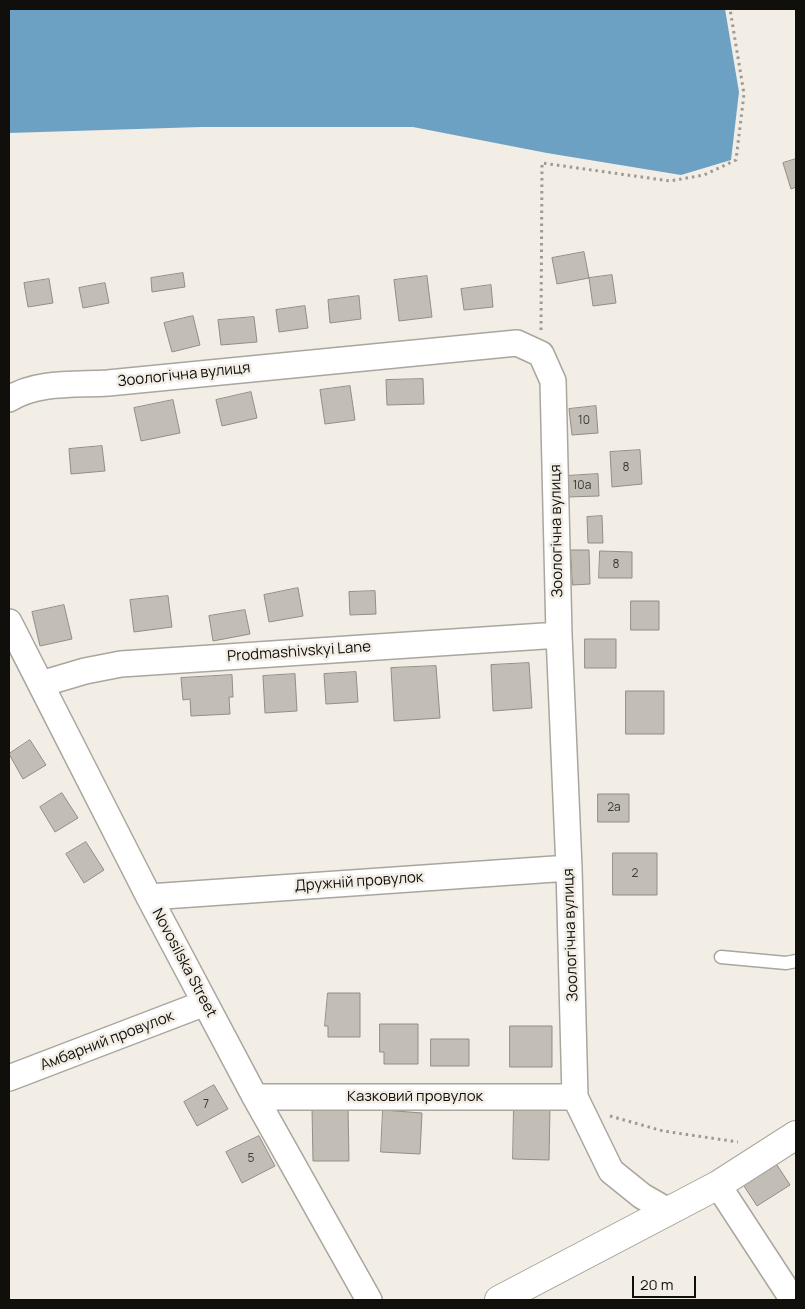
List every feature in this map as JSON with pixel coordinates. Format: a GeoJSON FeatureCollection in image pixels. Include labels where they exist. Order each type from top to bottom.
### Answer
{"type":"FeatureCollection","features":[{"type":"Feature","properties":{"kind":"street","name":"Зоологічна вулиця"},"geometry":{"type":"LineString","coordinates":[[9,399],[20,392],[46,386],[108,382],[517,343],[541,354],[554,381],[559,635],[569,868],[575,1097],[611,1171],[642,1196],[668,1211]]}},
{"type":"Feature","properties":{"kind":"street","name":"Novosilska Street"},"geometry":{"type":"LineString","coordinates":[[9,622],[205,1003],[368,1300]]}},
{"type":"Feature","properties":{"kind":"street","name":"Prodmashivskyi Lane"},"geometry":{"type":"LineString","coordinates":[[41,684],[85,671],[121,664],[559,635]]}},
{"type":"Feature","properties":{"kind":"street","name":"Дружній провулок"},"geometry":{"type":"LineString","coordinates":[[149,897],[569,868]]}},
{"type":"Feature","properties":{"kind":"street","name":"Амбарний провулок"},"geometry":{"type":"LineString","coordinates":[[9,1078],[205,1003]]}},
{"type":"Feature","properties":{"kind":"street","name":"Казковий провулок"},"geometry":{"type":"LineString","coordinates":[[255,1097],[575,1097]]}},
{"type":"Feature","properties":{"kind":"street"},"geometry":{"type":"LineString","coordinates":[[499,1300],[718,1185],[796,1135]]}},
{"type":"Feature","properties":{"kind":"street"},"geometry":{"type":"LineString","coordinates":[[718,1185],[793,1300]]}},
{"type":"Feature","properties":{"kind":"lane"},"geometry":{"type":"LineString","coordinates":[[721,957],[786,963],[796,961]]}},
{"type":"Feature","properties":{"kind":"path"},"geometry":{"type":"LineString","coordinates":[[541,354],[542,163],[670,181],[704,175],[736,160],[744,94],[730,9]]}},
{"type":"Feature","properties":{"kind":"path"},"geometry":{"type":"LineString","coordinates":[[575,1097],[602,1114],[663,1132],[739,1142]]}},
{"type":"Feature","properties":{"kind":"water"},"geometry":{"type":"Polygon","coordinates":[[[725,9],[739,92],[731,160],[681,175],[547,153],[413,127],[201,127],[9,133],[9,10],[725,9]]]}},
{"type":"Feature","properties":{"kind":"building"},"geometry":{"type":"Polygon","coordinates":[[[796,159],[796,187],[791,189],[783,163],[796,159]]]}},
{"type":"Feature","properties":{"kind":"building"},"geometry":{"type":"Polygon","coordinates":[[[584,252],[589,278],[557,284],[552,258],[584,252]]]}},
{"type":"Feature","properties":{"kind":"building"},"geometry":{"type":"Polygon","coordinates":[[[183,273],[185,287],[152,292],[151,278],[183,273]]]}},
{"type":"Feature","properties":{"kind":"building"},"geometry":{"type":"Polygon","coordinates":[[[612,275],[616,303],[593,306],[589,278],[612,275]]]}},
{"type":"Feature","properties":{"kind":"building"},"geometry":{"type":"Polygon","coordinates":[[[427,276],[432,317],[399,321],[394,280],[427,276]]]}},
{"type":"Feature","properties":{"kind":"building"},"geometry":{"type":"Polygon","coordinates":[[[49,279],[53,303],[28,307],[24,283],[49,279]]]}},
{"type":"Feature","properties":{"kind":"building"},"geometry":{"type":"Polygon","coordinates":[[[105,283],[109,303],[83,308],[79,288],[105,283]]]}},
{"type":"Feature","properties":{"kind":"building"},"geometry":{"type":"Polygon","coordinates":[[[491,285],[493,307],[464,310],[461,289],[491,285]]]}},
{"type":"Feature","properties":{"kind":"building"},"geometry":{"type":"Polygon","coordinates":[[[359,296],[361,319],[330,323],[328,300],[359,296]]]}},
{"type":"Feature","properties":{"kind":"building"},"geometry":{"type":"Polygon","coordinates":[[[305,306],[308,328],[279,332],[276,310],[305,306]]]}},
{"type":"Feature","properties":{"kind":"building"},"geometry":{"type":"Polygon","coordinates":[[[193,316],[200,345],[172,352],[164,323],[193,316]]]}},
{"type":"Feature","properties":{"kind":"building"},"geometry":{"type":"Polygon","coordinates":[[[254,317],[257,342],[221,345],[218,320],[254,317]]]}},
{"type":"Feature","properties":{"kind":"building"},"geometry":{"type":"Polygon","coordinates":[[[423,379],[424,404],[387,405],[386,380],[423,379]]]}},
{"type":"Feature","properties":{"kind":"building"},"geometry":{"type":"Polygon","coordinates":[[[350,386],[355,420],[325,424],[320,390],[350,386]]]}},
{"type":"Feature","properties":{"kind":"building"},"geometry":{"type":"Polygon","coordinates":[[[251,392],[257,418],[222,426],[216,400],[251,392]]]}},
{"type":"Feature","properties":{"kind":"building"},"geometry":{"type":"Polygon","coordinates":[[[173,400],[180,433],[141,441],[134,408],[173,400]]]}},
{"type":"Feature","properties":{"kind":"building"},"geometry":{"type":"Polygon","coordinates":[[[596,406],[598,433],[572,435],[569,409],[596,406]]]}},
{"type":"Feature","properties":{"kind":"building"},"geometry":{"type":"Polygon","coordinates":[[[102,446],[105,471],[71,474],[69,449],[102,446]]]}},
{"type":"Feature","properties":{"kind":"building"},"geometry":{"type":"Polygon","coordinates":[[[640,450],[642,484],[612,487],[610,452],[640,450]]]}},
{"type":"Feature","properties":{"kind":"building"},"geometry":{"type":"Polygon","coordinates":[[[598,474],[599,496],[567,497],[566,476],[598,474]]]}},
{"type":"Feature","properties":{"kind":"building"},"geometry":{"type":"Polygon","coordinates":[[[602,516],[603,543],[588,543],[587,517],[602,516]]]}},
{"type":"Feature","properties":{"kind":"building"},"geometry":{"type":"Polygon","coordinates":[[[571,550],[589,550],[590,584],[573,585],[571,550]]]}},
{"type":"Feature","properties":{"kind":"building"},"geometry":{"type":"Polygon","coordinates":[[[600,551],[632,552],[632,578],[599,578],[600,551]]]}},
{"type":"Feature","properties":{"kind":"building"},"geometry":{"type":"Polygon","coordinates":[[[298,588],[303,616],[269,622],[264,595],[298,588]]]}},
{"type":"Feature","properties":{"kind":"building"},"geometry":{"type":"Polygon","coordinates":[[[375,591],[376,614],[350,615],[349,592],[375,591]]]}},
{"type":"Feature","properties":{"kind":"building"},"geometry":{"type":"Polygon","coordinates":[[[168,596],[172,627],[134,632],[130,600],[168,596]]]}},
{"type":"Feature","properties":{"kind":"building"},"geometry":{"type":"Polygon","coordinates":[[[631,601],[659,601],[659,630],[631,630],[631,601]]]}},
{"type":"Feature","properties":{"kind":"building"},"geometry":{"type":"Polygon","coordinates":[[[64,605],[72,639],[40,646],[32,612],[64,605]]]}},
{"type":"Feature","properties":{"kind":"building"},"geometry":{"type":"Polygon","coordinates":[[[245,610],[250,634],[213,641],[209,616],[245,610]]]}},
{"type":"Feature","properties":{"kind":"building"},"geometry":{"type":"Polygon","coordinates":[[[585,639],[616,639],[616,668],[585,668],[585,639]]]}},
{"type":"Feature","properties":{"kind":"building"},"geometry":{"type":"Polygon","coordinates":[[[529,663],[532,708],[493,711],[491,665],[529,663]]]}},
{"type":"Feature","properties":{"kind":"building"},"geometry":{"type":"Polygon","coordinates":[[[436,666],[440,718],[394,721],[391,668],[436,666]]]}},
{"type":"Feature","properties":{"kind":"building"},"geometry":{"type":"Polygon","coordinates":[[[356,672],[358,702],[326,704],[324,674],[356,672]]]}},
{"type":"Feature","properties":{"kind":"building"},"geometry":{"type":"Polygon","coordinates":[[[295,674],[297,711],[265,713],[263,676],[295,674]]]}},
{"type":"Feature","properties":{"kind":"building"},"geometry":{"type":"Polygon","coordinates":[[[232,675],[233,697],[229,697],[230,714],[191,716],[190,699],[183,700],[181,678],[232,675]]]}},
{"type":"Feature","properties":{"kind":"building"},"geometry":{"type":"Polygon","coordinates":[[[626,691],[664,691],[664,734],[626,734],[626,691]]]}},
{"type":"Feature","properties":{"kind":"building"},"geometry":{"type":"Polygon","coordinates":[[[30,740],[46,765],[23,779],[9,754],[30,740]]]}},
{"type":"Feature","properties":{"kind":"building"},"geometry":{"type":"Polygon","coordinates":[[[62,793],[78,818],[55,832],[40,807],[62,793]]]}},
{"type":"Feature","properties":{"kind":"building"},"geometry":{"type":"Polygon","coordinates":[[[598,794],[629,794],[629,822],[598,822],[598,794]]]}},
{"type":"Feature","properties":{"kind":"building"},"geometry":{"type":"Polygon","coordinates":[[[86,842],[104,870],[84,883],[66,854],[86,842]]]}},
{"type":"Feature","properties":{"kind":"building"},"geometry":{"type":"Polygon","coordinates":[[[613,853],[657,853],[657,895],[613,895],[613,853]]]}},
{"type":"Feature","properties":{"kind":"building"},"geometry":{"type":"Polygon","coordinates":[[[328,993],[360,993],[360,1037],[328,1037],[328,1026],[325,1026],[328,993]]]}},
{"type":"Feature","properties":{"kind":"building"},"geometry":{"type":"Polygon","coordinates":[[[380,1024],[418,1024],[418,1064],[384,1064],[384,1052],[380,1052],[380,1024]]]}},
{"type":"Feature","properties":{"kind":"building"},"geometry":{"type":"Polygon","coordinates":[[[510,1026],[552,1026],[552,1067],[510,1067],[510,1026]]]}},
{"type":"Feature","properties":{"kind":"building"},"geometry":{"type":"Polygon","coordinates":[[[431,1039],[469,1039],[469,1066],[431,1066],[431,1039]]]}},
{"type":"Feature","properties":{"kind":"building"},"geometry":{"type":"Polygon","coordinates":[[[214,1085],[228,1109],[197,1126],[184,1102],[214,1085]]]}},
{"type":"Feature","properties":{"kind":"building"},"geometry":{"type":"Polygon","coordinates":[[[514,1105],[550,1106],[549,1160],[513,1159],[514,1105]]]}},
{"type":"Feature","properties":{"kind":"building"},"geometry":{"type":"Polygon","coordinates":[[[348,1106],[349,1161],[313,1161],[312,1107],[348,1106]]]}},
{"type":"Feature","properties":{"kind":"building"},"geometry":{"type":"Polygon","coordinates":[[[383,1110],[422,1113],[420,1154],[381,1152],[383,1110]]]}},
{"type":"Feature","properties":{"kind":"building"},"geometry":{"type":"Polygon","coordinates":[[[259,1136],[275,1166],[242,1183],[226,1152],[259,1136]]]}},
{"type":"Feature","properties":{"kind":"building"},"geometry":{"type":"Polygon","coordinates":[[[777,1165],[790,1185],[757,1206],[744,1186],[777,1165]]]}}]}
